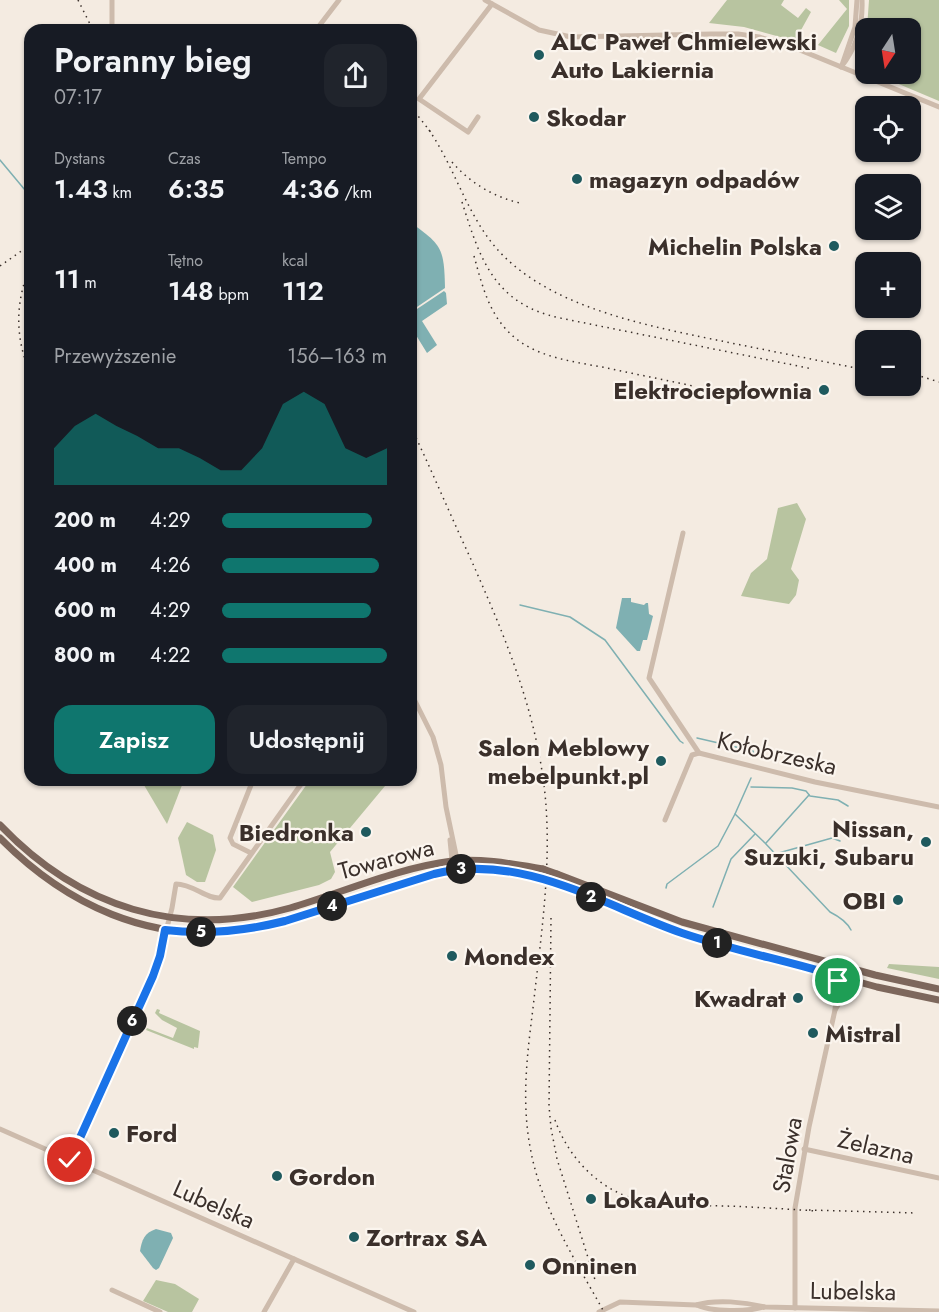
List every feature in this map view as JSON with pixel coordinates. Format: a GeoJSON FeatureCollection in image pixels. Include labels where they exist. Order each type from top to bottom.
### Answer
{"type":"FeatureCollection","features":[{"type":"Feature","properties":{"kind":"main road","name":"Towarowa"},"geometry":{"type":"LineString","coordinates":[[0,825],[36,860],[70,883],[129,909],[170,918],[209,920],[256,916],[290,908],[399,873],[498,862],[543,869],[693,926],[939,989]]}},
{"type":"Feature","properties":{"kind":"main road","name":"Towarowa"},"geometry":{"type":"LineString","coordinates":[[0,838],[32,868],[73,897],[124,919],[165,930],[220,932],[261,927],[455,865],[503,870],[542,878],[695,937],[843,978],[939,1000]]}},
{"type":"Feature","properties":{"kind":"main road"},"geometry":{"type":"LineString","coordinates":[[624,910],[623,905],[630,903]]}},
{"type":"Feature","properties":{"kind":"street"},"geometry":{"type":"LineString","coordinates":[[112,0],[112,24]]}},
{"type":"Feature","properties":{"kind":"street"},"geometry":{"type":"LineString","coordinates":[[321,24],[339,0]]}},
{"type":"Feature","properties":{"kind":"street"},"geometry":{"type":"LineString","coordinates":[[485,0],[524,23],[560,35],[585,37],[738,34],[772,40],[939,107]]}},
{"type":"Feature","properties":{"kind":"street"},"geometry":{"type":"LineString","coordinates":[[841,67],[855,27],[857,0]]}},
{"type":"Feature","properties":{"kind":"street"},"geometry":{"type":"LineString","coordinates":[[841,67],[849,57],[859,33],[862,0]]}},
{"type":"Feature","properties":{"kind":"street"},"geometry":{"type":"LineString","coordinates":[[478,117],[468,132],[420,99],[492,4]]}},
{"type":"Feature","properties":{"kind":"street","name":"Kołobrzeska"},"geometry":{"type":"LineString","coordinates":[[683,533],[649,678],[699,753],[815,782],[939,807]]}},
{"type":"Feature","properties":{"kind":"street"},"geometry":{"type":"LineString","coordinates":[[417,705],[433,737],[441,765],[455,865]]}},
{"type":"Feature","properties":{"kind":"street"},"geometry":{"type":"LineString","coordinates":[[665,820],[692,755],[699,753]]}},
{"type":"Feature","properties":{"kind":"street"},"geometry":{"type":"LineString","coordinates":[[250,786],[230,838],[233,844],[251,853]]}},
{"type":"Feature","properties":{"kind":"street"},"geometry":{"type":"LineString","coordinates":[[70,1160],[153,976],[170,918],[176,884],[193,887],[215,899],[220,898],[300,786]]}},
{"type":"Feature","properties":{"kind":"street","name":"Stalowa"},"geometry":{"type":"LineString","coordinates":[[795,1308],[795,1210],[804,1149],[836,1010],[844,987],[843,978],[846,967]]}},
{"type":"Feature","properties":{"kind":"street"},"geometry":{"type":"LineString","coordinates":[[827,973],[837,985]]}},
{"type":"Feature","properties":{"kind":"street","name":"Stalowa"},"geometry":{"type":"LineString","coordinates":[[836,1010],[837,985],[843,978]]}},
{"type":"Feature","properties":{"kind":"street"},"geometry":{"type":"LineString","coordinates":[[844,987],[859,982]]}},
{"type":"Feature","properties":{"kind":"street","name":"Lubelska"},"geometry":{"type":"LineString","coordinates":[[0,1130],[414,1312]]}},
{"type":"Feature","properties":{"kind":"street","name":"Żelazna"},"geometry":{"type":"LineString","coordinates":[[804,1149],[939,1178]]}},
{"type":"Feature","properties":{"kind":"street"},"geometry":{"type":"LineString","coordinates":[[264,1312],[294,1259]]}},
{"type":"Feature","properties":{"kind":"street"},"geometry":{"type":"LineString","coordinates":[[112,1290],[159,1312]]}},
{"type":"Feature","properties":{"kind":"street","name":"Lubelska"},"geometry":{"type":"LineString","coordinates":[[599,1312],[620,1302],[696,1305],[741,1303],[765,1307],[824,1310],[939,1311]]}},
{"type":"Feature","properties":{"kind":"green space"},"geometry":{"type":"Polygon","coordinates":[[[727,0],[784,0],[781,5],[798,18],[806,8],[811,12],[795,41],[744,27],[709,23],[727,0]]]}},
{"type":"Feature","properties":{"kind":"green space"},"geometry":{"type":"Polygon","coordinates":[[[839,0],[849,0],[849,26],[836,53],[818,45],[847,9],[839,0]]]}},
{"type":"Feature","properties":{"kind":"green space"},"geometry":{"type":"Polygon","coordinates":[[[869,0],[939,0],[939,101],[899,84],[921,84],[921,18],[868,18],[869,0]]]}},
{"type":"Feature","properties":{"kind":"green space"},"geometry":{"type":"Polygon","coordinates":[[[797,503],[806,519],[791,569],[799,580],[796,595],[789,604],[741,596],[751,573],[767,559],[778,508],[797,503]]]}},
{"type":"Feature","properties":{"kind":"green space"},"geometry":{"type":"Polygon","coordinates":[[[145,786],[182,786],[167,824],[145,786]]]}},
{"type":"Feature","properties":{"kind":"green space"},"geometry":{"type":"Polygon","coordinates":[[[306,786],[385,786],[330,852],[335,872],[331,879],[319,885],[252,902],[233,887],[306,786]]]}},
{"type":"Feature","properties":{"kind":"green space"},"geometry":{"type":"Polygon","coordinates":[[[187,822],[213,835],[216,850],[205,882],[197,882],[186,875],[178,838],[187,822]]]}},
{"type":"Feature","properties":{"kind":"green space"},"geometry":{"type":"Polygon","coordinates":[[[889,964],[939,967],[939,979],[887,968],[889,964]]]}},
{"type":"Feature","properties":{"kind":"green space"},"geometry":{"type":"Polygon","coordinates":[[[157,1009],[160,1010],[159,1013],[200,1031],[198,1048],[194,1047],[194,1049],[146,1030],[147,1028],[173,1038],[177,1028],[162,1020],[155,1013],[157,1009]]]}},
{"type":"Feature","properties":{"kind":"green space"},"geometry":{"type":"Polygon","coordinates":[[[156,1280],[175,1284],[199,1299],[192,1312],[168,1312],[143,1301],[156,1280]]]}},
{"type":"Feature","properties":{"kind":"water"},"geometry":{"type":"Polygon","coordinates":[[[417,227],[430,237],[440,249],[444,265],[445,288],[417,307],[417,227]]]}},
{"type":"Feature","properties":{"kind":"water"},"geometry":{"type":"Polygon","coordinates":[[[444,291],[446,293],[447,304],[422,321],[437,345],[427,353],[417,337],[417,309],[444,291]]]}},
{"type":"Feature","properties":{"kind":"water"},"geometry":{"type":"Polygon","coordinates":[[[622,598],[631,598],[631,602],[644,605],[648,603],[649,614],[653,616],[647,640],[643,640],[640,651],[637,651],[616,628],[622,598]]]}},
{"type":"Feature","properties":{"kind":"water"},"geometry":{"type":"Polygon","coordinates":[[[156,1229],[171,1233],[173,1238],[156,1270],[140,1251],[144,1237],[156,1229]]]}},
{"type":"Feature","properties":{"kind":"waterway"},"geometry":{"type":"LineString","coordinates":[[0,160],[24,189]]}},
{"type":"Feature","properties":{"kind":"waterway"},"geometry":{"type":"LineString","coordinates":[[520,605],[570,617],[605,640],[683,743]]}},
{"type":"Feature","properties":{"kind":"waterway"},"geometry":{"type":"LineString","coordinates":[[697,738],[753,751],[755,757]]}},
{"type":"Feature","properties":{"kind":"waterway"},"geometry":{"type":"LineString","coordinates":[[751,778],[735,814],[830,912],[847,924],[851,930]]}},
{"type":"Feature","properties":{"kind":"waterway"},"geometry":{"type":"LineString","coordinates":[[751,787],[792,788],[806,791],[810,796],[838,800],[848,806]]}},
{"type":"Feature","properties":{"kind":"waterway"},"geometry":{"type":"LineString","coordinates":[[766,843],[809,795]]}},
{"type":"Feature","properties":{"kind":"waterway"},"geometry":{"type":"LineString","coordinates":[[666,888],[667,884],[718,846],[735,814]]}},
{"type":"Feature","properties":{"kind":"waterway"},"geometry":{"type":"LineString","coordinates":[[713,907],[731,859],[755,834]]}},
{"type":"Feature","properties":{"kind":"waterway"},"geometry":{"type":"LineString","coordinates":[[775,854],[832,838],[840,841]]}},
{"type":"Feature","properties":{"kind":"railway"},"geometry":{"type":"LineString","coordinates":[[78,0],[90,24]]}},
{"type":"Feature","properties":{"kind":"railway"},"geometry":{"type":"LineString","coordinates":[[417,115],[433,135]]}},
{"type":"Feature","properties":{"kind":"railway"},"geometry":{"type":"LineString","coordinates":[[429,130],[487,236],[519,270],[546,287],[606,313],[638,322],[855,368]]}},
{"type":"Feature","properties":{"kind":"railway"},"geometry":{"type":"LineString","coordinates":[[452,162],[483,188],[520,203]]}},
{"type":"Feature","properties":{"kind":"railway"},"geometry":{"type":"LineString","coordinates":[[462,202],[476,242],[493,276],[519,302],[560,318],[813,369]]}},
{"type":"Feature","properties":{"kind":"railway"},"geometry":{"type":"LineString","coordinates":[[0,266],[24,249]]}},
{"type":"Feature","properties":{"kind":"railway"},"geometry":{"type":"LineString","coordinates":[[474,256],[493,311],[504,327],[527,346],[568,361],[693,386]]}},
{"type":"Feature","properties":{"kind":"railway"},"geometry":{"type":"LineString","coordinates":[[24,285],[19,307],[19,333],[24,355]]}},
{"type":"Feature","properties":{"kind":"railway"},"geometry":{"type":"LineString","coordinates":[[921,376],[939,382]]}},
{"type":"Feature","properties":{"kind":"railway"},"geometry":{"type":"LineString","coordinates":[[417,440],[506,642],[526,701],[541,762],[547,821],[547,847],[542,927],[527,1062],[528,1134],[543,1194],[571,1254],[604,1312]]}},
{"type":"Feature","properties":{"kind":"railway"},"geometry":{"type":"LineString","coordinates":[[551,918],[549,1106],[551,1128],[557,1159],[596,1283]]}},
{"type":"Feature","properties":{"kind":"railway"},"geometry":{"type":"LineString","coordinates":[[555,1120],[570,1150],[591,1175],[604,1185],[634,1199],[669,1205],[817,1211]]}},
{"type":"Feature","properties":{"kind":"railway"},"geometry":{"type":"LineString","coordinates":[[809,1210],[916,1213]]}},
{"type":"Feature","properties":{"kind":"place","name":"ALC Paweł Chmielewski Auto Lakiernia"},"geometry":{"type":"Point","coordinates":[539,55]}},
{"type":"Feature","properties":{"kind":"place","name":"Skodar"},"geometry":{"type":"Point","coordinates":[534,117]}},
{"type":"Feature","properties":{"kind":"place","name":"magazyn odpadów"},"geometry":{"type":"Point","coordinates":[577,179]}},
{"type":"Feature","properties":{"kind":"place","name":"Michelin Polska"},"geometry":{"type":"Point","coordinates":[834,246]}},
{"type":"Feature","properties":{"kind":"place","name":"Elektrociepłownia"},"geometry":{"type":"Point","coordinates":[824,390]}},
{"type":"Feature","properties":{"kind":"place","name":"Salon Meblowy mebelpunkt.pl"},"geometry":{"type":"Point","coordinates":[661,761]}},
{"type":"Feature","properties":{"kind":"place","name":"Biedronka"},"geometry":{"type":"Point","coordinates":[366,832]}},
{"type":"Feature","properties":{"kind":"place","name":"Nissan, Suzuki, Subaru"},"geometry":{"type":"Point","coordinates":[926,842]}},
{"type":"Feature","properties":{"kind":"place","name":"OBI"},"geometry":{"type":"Point","coordinates":[898,900]}},
{"type":"Feature","properties":{"kind":"place","name":"Mondex"},"geometry":{"type":"Point","coordinates":[452,956]}},
{"type":"Feature","properties":{"kind":"place","name":"Kwadrat"},"geometry":{"type":"Point","coordinates":[798,998]}},
{"type":"Feature","properties":{"kind":"place","name":"Mistral"},"geometry":{"type":"Point","coordinates":[813,1033]}},
{"type":"Feature","properties":{"kind":"place","name":"Ford"},"geometry":{"type":"Point","coordinates":[114,1133]}},
{"type":"Feature","properties":{"kind":"place","name":"Gordon"},"geometry":{"type":"Point","coordinates":[277,1176]}},
{"type":"Feature","properties":{"kind":"place","name":"LokaAuto"},"geometry":{"type":"Point","coordinates":[591,1199]}},
{"type":"Feature","properties":{"kind":"place","name":"Zortrax SA"},"geometry":{"type":"Point","coordinates":[354,1237]}},
{"type":"Feature","properties":{"kind":"place","name":"Onninen"},"geometry":{"type":"Point","coordinates":[530,1265]}},
{"type":"Feature","properties":{"kind":"route"},"geometry":{"type":"LineString","coordinates":[[70,1160],[153,976],[165,930],[220,932],[261,927],[434,874],[459,869],[489,868],[542,878],[682,933],[827,973],[837,985],[838,981]]}}]}
